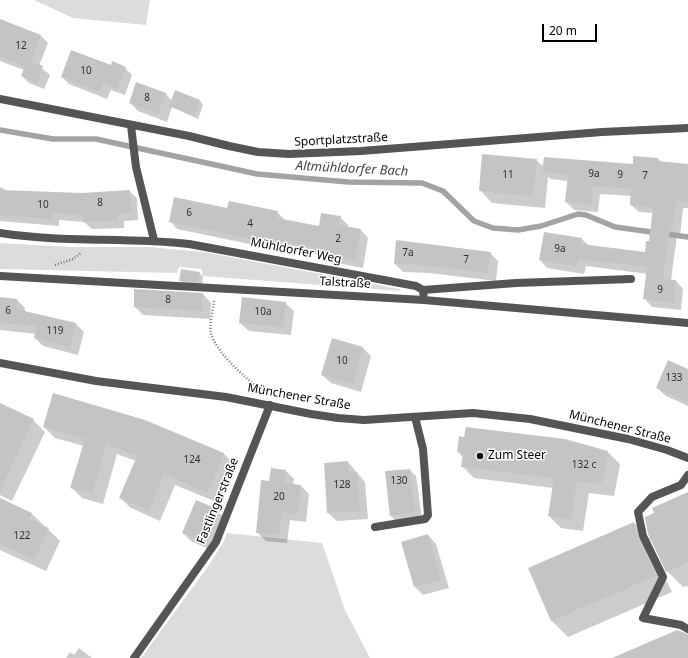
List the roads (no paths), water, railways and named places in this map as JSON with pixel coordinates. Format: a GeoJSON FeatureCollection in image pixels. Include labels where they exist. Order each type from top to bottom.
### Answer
{"type":"FeatureCollection","features":[{"type":"Feature","properties":{"kind":"street","name":"Sportplatzstraße"},"geometry":{"type":"LineString","coordinates":[[0,99],[131,130],[189,136],[228,146],[289,154],[361,152],[602,132],[688,128]]}},
{"type":"Feature","properties":{"kind":"street"},"geometry":{"type":"LineString","coordinates":[[131,130],[136,167],[154,240]]}},
{"type":"Feature","properties":{"kind":"street","name":"Mühldorfer Weg"},"geometry":{"type":"LineString","coordinates":[[0,233],[35,238],[154,240],[230,250],[407,284],[423,290]]}},
{"type":"Feature","properties":{"kind":"street","name":"Talstraße"},"geometry":{"type":"LineString","coordinates":[[0,276],[216,287],[424,300],[688,323]]}},
{"type":"Feature","properties":{"kind":"street"},"geometry":{"type":"LineString","coordinates":[[424,300],[423,290],[516,283],[631,279]]}},
{"type":"Feature","properties":{"kind":"street","name":"Münchener Straße"},"geometry":{"type":"LineString","coordinates":[[0,363],[96,381],[226,397],[311,414],[358,419],[473,413],[530,419],[628,439],[667,450],[688,458]]}},
{"type":"Feature","properties":{"kind":"street","name":"Fastlingerstraße"},"geometry":{"type":"LineString","coordinates":[[134,658],[216,542],[270,405]]}},
{"type":"Feature","properties":{"kind":"street"},"geometry":{"type":"LineString","coordinates":[[376,527],[425,518],[428,515],[423,449],[415,417]]}},
{"type":"Feature","properties":{"kind":"street"},"geometry":{"type":"LineString","coordinates":[[688,475],[681,485],[652,497],[638,512],[643,536],[663,577],[643,618],[680,625],[688,629]]}},
{"type":"Feature","properties":{"kind":"waterway","name":"Altmühldorfer Bach"},"geometry":{"type":"LineString","coordinates":[[0,130],[53,139],[96,139],[257,174],[348,182],[422,183],[443,191],[474,221],[493,228],[518,230],[541,226],[578,214],[586,215],[615,227],[688,237]]}},
{"type":"Feature","properties":{"kind":"place","name":"Zum Steer"},"geometry":{"type":"Point","coordinates":[480,456]}}]}
